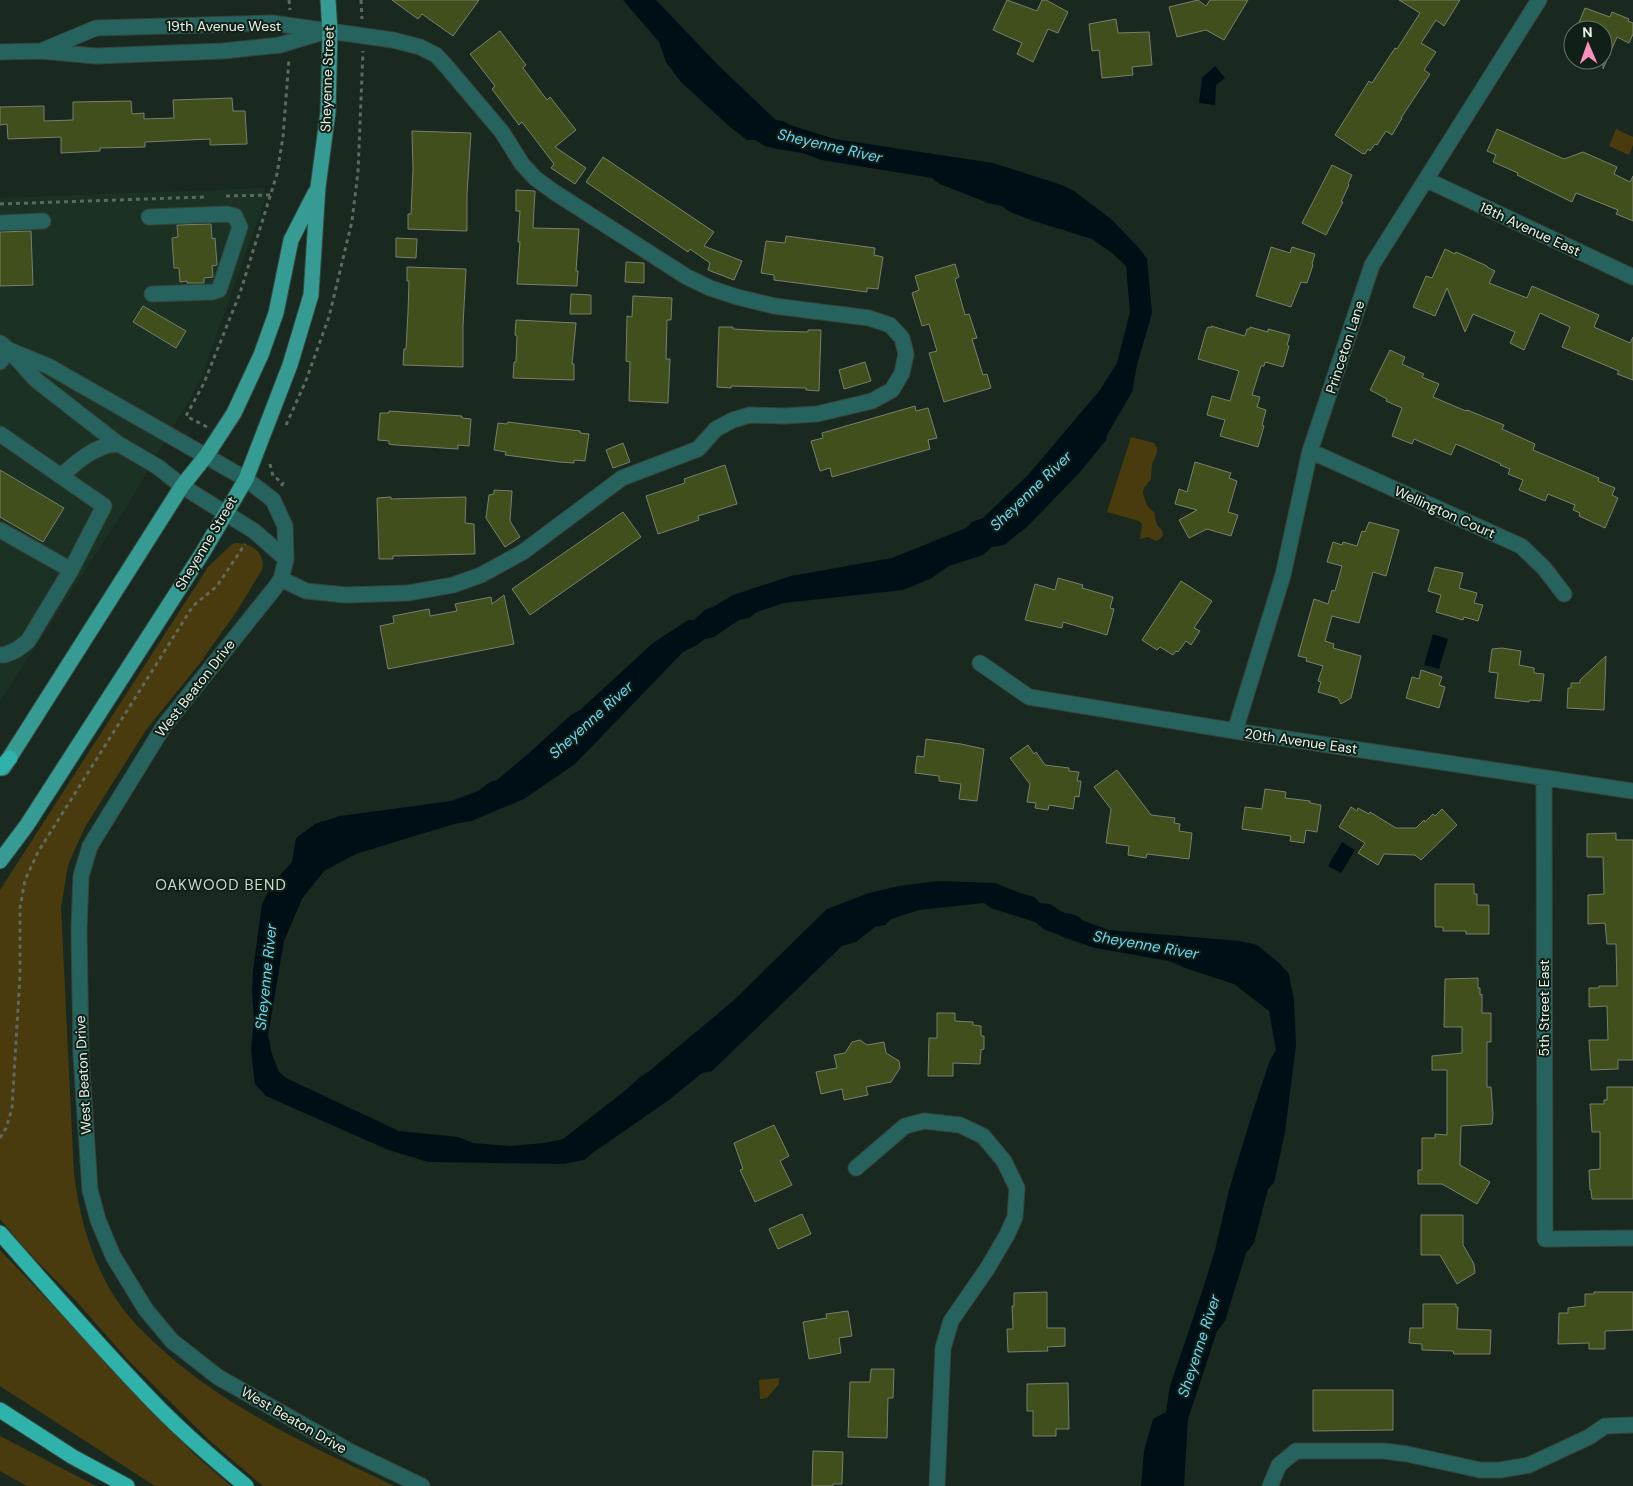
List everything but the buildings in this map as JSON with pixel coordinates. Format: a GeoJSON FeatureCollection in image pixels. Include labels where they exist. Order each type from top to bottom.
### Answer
{"type":"FeatureCollection","features":[{"type":"Feature","properties":{"kind":"highway"},"geometry":{"type":"LineString","coordinates":[[0,1233],[71,1314],[162,1411],[201,1448],[246,1486]]}},
{"type":"Feature","properties":{"kind":"highway"},"geometry":{"type":"LineString","coordinates":[[0,1410],[127,1486]]}},
{"type":"Feature","properties":{"kind":"main road","name":"Sheyenne Street"},"geometry":{"type":"LineString","coordinates":[[0,861],[32,817],[203,552],[246,478],[290,365],[311,295],[318,187],[328,112],[330,31],[328,0]]}},
{"type":"Feature","properties":{"kind":"main road","name":"Sheyenne Street"},"geometry":{"type":"LineString","coordinates":[[0,773],[182,486],[206,456],[234,413],[261,355],[276,312],[292,240],[318,187]]}},
{"type":"Feature","properties":{"kind":"street","name":"Princeton Lane"},"geometry":{"type":"LineString","coordinates":[[1235,732],[1284,575],[1310,451],[1372,265],[1539,0]]}},
{"type":"Feature","properties":{"kind":"street","name":"19th Avenue West"},"geometry":{"type":"LineString","coordinates":[[41,51],[96,28],[272,24],[330,31]]}},
{"type":"Feature","properties":{"kind":"street"},"geometry":{"type":"LineString","coordinates":[[281,579],[306,591],[346,595],[408,593],[453,585],[481,575],[523,552],[622,478],[698,449],[716,429],[733,420],[750,415],[784,416],[817,414],[872,401],[892,390],[902,373],[906,354],[902,338],[890,325],[869,318],[774,306],[710,288],[687,277],[535,178],[522,164],[502,132],[436,55],[420,47],[394,40],[330,31]]}},
{"type":"Feature","properties":{"kind":"street","name":"19th Avenue West"},"geometry":{"type":"LineString","coordinates":[[0,52],[41,51],[96,56],[223,51],[280,45],[330,31]]}},
{"type":"Feature","properties":{"kind":"street","name":"18th Avenue East"},"geometry":{"type":"LineString","coordinates":[[1427,180],[1633,277]]}},
{"type":"Feature","properties":{"kind":"street"},"geometry":{"type":"LineString","coordinates":[[149,217],[228,214],[235,216],[240,227],[219,290],[213,292],[152,294]]}},
{"type":"Feature","properties":{"kind":"street"},"geometry":{"type":"LineString","coordinates":[[0,223],[43,221]]}},
{"type":"Feature","properties":{"kind":"street"},"geometry":{"type":"LineString","coordinates":[[3,352],[117,444],[158,468],[182,486],[254,531],[286,559]]}},
{"type":"Feature","properties":{"kind":"street","name":"West Beaton Drive"},"geometry":{"type":"LineString","coordinates":[[3,352],[48,366],[246,478],[273,500],[285,526],[286,559],[281,579],[164,726],[90,846],[81,876],[79,930],[81,1055],[90,1190],[98,1220],[113,1256],[146,1310],[172,1341],[218,1377],[351,1452],[422,1486]]}},
{"type":"Feature","properties":{"kind":"street"},"geometry":{"type":"LineString","coordinates":[[0,434],[104,506],[72,570],[28,641],[18,650],[0,655]]}},
{"type":"Feature","properties":{"kind":"street"},"geometry":{"type":"LineString","coordinates":[[61,476],[84,456],[106,445],[117,444]]}},
{"type":"Feature","properties":{"kind":"street","name":"Wellington Court"},"geometry":{"type":"LineString","coordinates":[[1310,451],[1520,546],[1544,568],[1564,594]]}},
{"type":"Feature","properties":{"kind":"street"},"geometry":{"type":"LineString","coordinates":[[0,530],[72,570]]}},
{"type":"Feature","properties":{"kind":"street","name":"20th Avenue East"},"geometry":{"type":"LineString","coordinates":[[980,663],[1030,697],[1235,732],[1633,791]]}},
{"type":"Feature","properties":{"kind":"street","name":"5th Street East"},"geometry":{"type":"LineString","coordinates":[[1544,778],[1545,1239],[1633,1238]]}},
{"type":"Feature","properties":{"kind":"street"},"geometry":{"type":"LineString","coordinates":[[856,1168],[905,1126],[924,1121],[960,1125],[983,1136],[1004,1161],[1017,1188],[1014,1217],[1007,1235],[987,1269],[951,1321],[946,1339],[943,1358],[937,1486]]}},
{"type":"Feature","properties":{"kind":"street"},"geometry":{"type":"LineString","coordinates":[[1270,1486],[1279,1465],[1296,1451],[1384,1451],[1407,1454],[1480,1470],[1500,1470],[1530,1466],[1588,1437],[1605,1426],[1633,1425]]}},
{"type":"Feature","properties":{"kind":"path"},"geometry":{"type":"LineString","coordinates":[[284,429],[305,384],[329,317],[352,222],[358,172],[363,74],[361,0]]}},
{"type":"Feature","properties":{"kind":"path"},"geometry":{"type":"LineString","coordinates":[[222,196],[271,195]]}},
{"type":"Feature","properties":{"kind":"path"},"geometry":{"type":"LineString","coordinates":[[0,204],[213,197]]}},
{"type":"Feature","properties":{"kind":"path"},"geometry":{"type":"LineString","coordinates":[[271,462],[270,466],[273,476],[283,483]]}},
{"type":"Feature","properties":{"kind":"shaded area"},"geometry":{"type":"Polygon","coordinates":[[[1616,129],[1633,137],[1633,145],[1629,155],[1609,146],[1616,129]]]}},
{"type":"Feature","properties":{"kind":"shaded area"},"geometry":{"type":"Polygon","coordinates":[[[265,188],[265,200],[200,381],[129,503],[0,701],[0,198],[265,188]]]}},
{"type":"Feature","properties":{"kind":"shaded area"},"geometry":{"type":"Polygon","coordinates":[[[1131,437],[1154,443],[1157,448],[1152,464],[1151,479],[1144,488],[1143,493],[1148,507],[1154,512],[1157,525],[1162,530],[1163,535],[1156,541],[1148,537],[1140,539],[1142,524],[1139,521],[1107,512],[1131,437]]]}},
{"type":"Feature","properties":{"kind":"shaded area"},"geometry":{"type":"Polygon","coordinates":[[[235,543],[252,547],[260,554],[263,564],[262,570],[237,611],[200,663],[146,730],[85,827],[68,865],[61,908],[74,1174],[77,1192],[84,1226],[102,1275],[120,1305],[137,1326],[156,1344],[182,1367],[239,1407],[300,1440],[394,1486],[263,1486],[211,1442],[128,1360],[0,1219],[0,890],[208,567],[235,543]]]}},
{"type":"Feature","properties":{"kind":"shaded area"},"geometry":{"type":"Polygon","coordinates":[[[0,1250],[194,1454],[231,1486],[155,1486],[0,1386],[0,1250]]]}},
{"type":"Feature","properties":{"kind":"shaded area"},"geometry":{"type":"Polygon","coordinates":[[[779,1378],[779,1384],[767,1398],[760,1399],[759,1380],[779,1378]]]}},
{"type":"Feature","properties":{"kind":"shaded area"},"geometry":{"type":"Polygon","coordinates":[[[0,1436],[96,1486],[27,1486],[0,1471],[0,1436]]]}},
{"type":"Feature","properties":{"kind":"water","name":"Sheyenne River"},"geometry":{"type":"Polygon","coordinates":[[[623,0],[656,0],[719,66],[776,120],[835,139],[993,163],[1062,185],[1074,191],[1111,219],[1147,259],[1152,313],[1137,365],[1132,392],[1107,435],[1106,440],[1081,471],[1027,527],[1004,545],[992,547],[983,555],[949,566],[930,579],[903,590],[784,603],[757,612],[749,618],[739,620],[714,637],[705,639],[683,652],[575,764],[524,799],[471,821],[454,824],[356,854],[324,871],[302,899],[284,941],[268,1035],[272,1054],[279,1072],[286,1078],[399,1131],[458,1137],[473,1143],[510,1146],[544,1143],[563,1139],[648,1072],[733,1001],[827,909],[869,893],[899,886],[938,881],[995,883],[1034,897],[1040,903],[1050,904],[1062,912],[1076,915],[1084,921],[1109,930],[1240,941],[1257,945],[1289,974],[1294,1000],[1296,1045],[1285,1132],[1274,1183],[1268,1189],[1254,1243],[1246,1253],[1225,1321],[1217,1331],[1188,1419],[1184,1486],[1141,1486],[1144,1451],[1153,1419],[1166,1412],[1170,1386],[1215,1250],[1229,1190],[1252,1114],[1270,1060],[1276,1050],[1269,1011],[1234,984],[1169,961],[1095,948],[1045,930],[1035,922],[991,908],[984,903],[919,910],[891,919],[885,925],[875,927],[856,942],[842,946],[712,1071],[702,1073],[669,1100],[584,1160],[564,1164],[428,1162],[386,1149],[266,1096],[255,1084],[251,1049],[254,1019],[252,992],[262,904],[272,884],[292,862],[296,838],[315,824],[340,816],[451,801],[478,791],[490,782],[497,780],[571,715],[580,710],[653,643],[688,620],[694,620],[706,609],[733,595],[791,576],[892,558],[966,528],[972,522],[983,518],[1028,475],[1100,390],[1117,363],[1130,312],[1126,266],[1112,253],[1092,239],[1010,212],[1002,206],[988,203],[940,184],[932,178],[821,160],[803,153],[765,146],[755,140],[747,140],[680,81],[666,62],[659,42],[623,0]]]}},
{"type":"Feature","properties":{"kind":"water"},"geometry":{"type":"Polygon","coordinates":[[[1215,66],[1225,78],[1216,85],[1215,105],[1199,103],[1202,78],[1215,66]]]}},
{"type":"Feature","properties":{"kind":"water"},"geometry":{"type":"Polygon","coordinates":[[[1433,634],[1448,639],[1439,669],[1424,665],[1433,634]]]}},
{"type":"Feature","properties":{"kind":"water"},"geometry":{"type":"Polygon","coordinates":[[[1342,842],[1355,850],[1341,873],[1328,866],[1342,842]]]}},
{"type":"Feature","properties":{"kind":"district","name":"OAKWOOD BEND"},"geometry":{"type":"Point","coordinates":[221,885]}}]}
